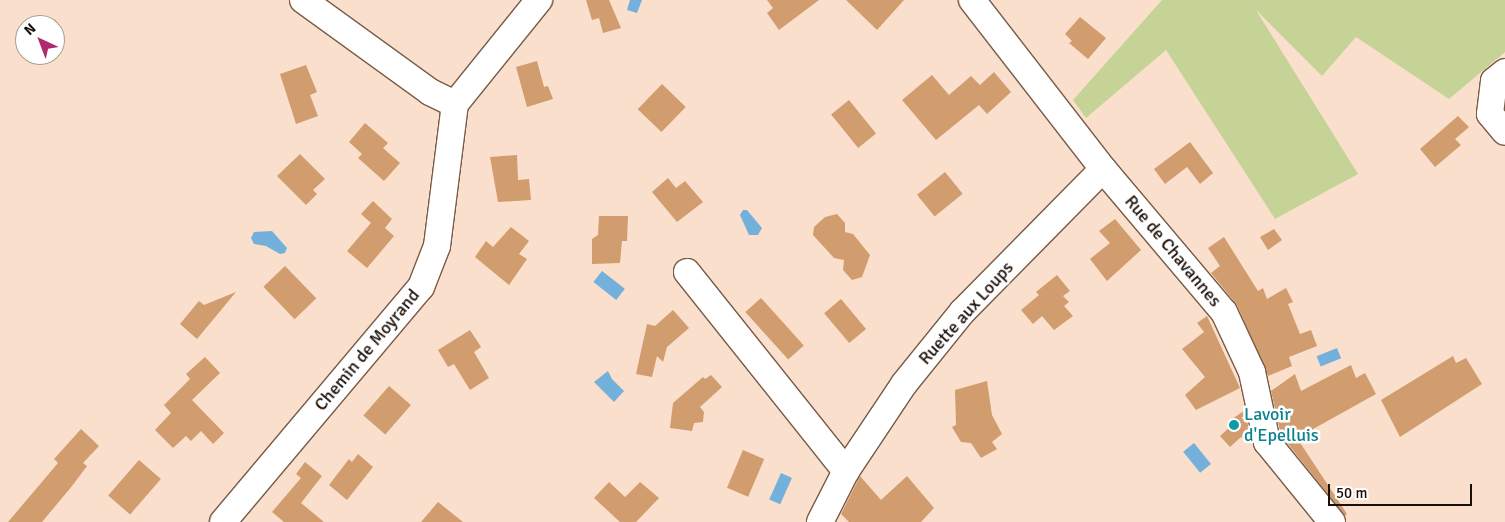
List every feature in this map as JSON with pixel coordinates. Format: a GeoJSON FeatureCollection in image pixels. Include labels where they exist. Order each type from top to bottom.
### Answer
{"type":"FeatureCollection","features":[{"type":"Feature","properties":{"kind":"street"},"geometry":{"type":"LineString","coordinates":[[303,0],[430,92],[455,104],[539,0]]}},
{"type":"Feature","properties":{"kind":"street","name":"Rue de Chavannes"},"geometry":{"type":"LineString","coordinates":[[972,0],[1103,169],[1224,312],[1252,372],[1267,442],[1332,522]]}},
{"type":"Feature","properties":{"kind":"street"},"geometry":{"type":"LineString","coordinates":[[1505,72],[1494,81],[1490,114],[1505,132]]}},
{"type":"Feature","properties":{"kind":"street","name":"Chemin de Moyrand"},"geometry":{"type":"LineString","coordinates":[[223,522],[421,287],[437,246],[455,104]]}},
{"type":"Feature","properties":{"kind":"street","name":"Ruette aux Loups"},"geometry":{"type":"LineString","coordinates":[[820,522],[846,471],[904,384],[963,311],[1103,169]]}},
{"type":"Feature","properties":{"kind":"street"},"geometry":{"type":"LineString","coordinates":[[687,272],[846,471]]}},
{"type":"Feature","properties":{"kind":"green space"},"geometry":{"type":"Polygon","coordinates":[[[1162,0],[1505,0],[1505,52],[1449,99],[1356,37],[1322,76],[1256,10],[1358,174],[1275,219],[1166,50],[1086,118],[1073,100],[1162,0]]]}},
{"type":"Feature","properties":{"kind":"water"},"geometry":{"type":"Polygon","coordinates":[[[630,0],[642,0],[637,13],[627,10],[630,0]]]}},
{"type":"Feature","properties":{"kind":"water"},"geometry":{"type":"Polygon","coordinates":[[[743,210],[747,210],[762,228],[758,235],[749,235],[740,215],[743,210]]]}},
{"type":"Feature","properties":{"kind":"water"},"geometry":{"type":"Polygon","coordinates":[[[272,231],[287,248],[285,253],[280,254],[266,246],[254,244],[251,238],[254,232],[272,231]]]}},
{"type":"Feature","properties":{"kind":"water"},"geometry":{"type":"Polygon","coordinates":[[[602,271],[625,289],[616,300],[593,282],[602,271]]]}},
{"type":"Feature","properties":{"kind":"water"},"geometry":{"type":"Polygon","coordinates":[[[1337,348],[1341,358],[1321,366],[1317,356],[1337,348]]]}},
{"type":"Feature","properties":{"kind":"water"},"geometry":{"type":"Polygon","coordinates":[[[608,371],[612,379],[624,391],[614,402],[594,382],[608,371]]]}},
{"type":"Feature","properties":{"kind":"water"},"geometry":{"type":"Polygon","coordinates":[[[1194,443],[1211,464],[1200,473],[1183,452],[1194,443]]]}},
{"type":"Feature","properties":{"kind":"water"},"geometry":{"type":"Polygon","coordinates":[[[781,473],[792,478],[780,504],[769,499],[781,473]]]}},
{"type":"Feature","properties":{"kind":"building"},"geometry":{"type":"Polygon","coordinates":[[[586,0],[609,0],[621,28],[603,33],[599,18],[592,20],[586,0]]]}},
{"type":"Feature","properties":{"kind":"building"},"geometry":{"type":"Polygon","coordinates":[[[767,0],[819,0],[779,30],[767,13],[773,8],[767,0]]]}},
{"type":"Feature","properties":{"kind":"building"},"geometry":{"type":"Polygon","coordinates":[[[846,0],[904,0],[877,30],[846,0]]]}},
{"type":"Feature","properties":{"kind":"building"},"geometry":{"type":"Polygon","coordinates":[[[1080,17],[1106,38],[1088,59],[1069,43],[1072,41],[1065,34],[1080,17]]]}},
{"type":"Feature","properties":{"kind":"building"},"geometry":{"type":"Polygon","coordinates":[[[537,61],[544,87],[548,86],[553,99],[527,107],[516,67],[537,61]]]}},
{"type":"Feature","properties":{"kind":"building"},"geometry":{"type":"Polygon","coordinates":[[[306,65],[317,92],[310,95],[318,116],[296,124],[280,74],[306,65]]]}},
{"type":"Feature","properties":{"kind":"building"},"geometry":{"type":"Polygon","coordinates":[[[994,72],[1011,92],[987,114],[979,105],[936,140],[902,100],[932,75],[949,95],[971,76],[980,85],[994,72]]]}},
{"type":"Feature","properties":{"kind":"building"},"geometry":{"type":"Polygon","coordinates":[[[662,84],[686,107],[661,132],[638,109],[662,84]]]}},
{"type":"Feature","properties":{"kind":"building"},"geometry":{"type":"Polygon","coordinates":[[[849,100],[876,133],[858,148],[831,114],[849,100]]]}},
{"type":"Feature","properties":{"kind":"building"},"geometry":{"type":"Polygon","coordinates":[[[1458,116],[1469,127],[1455,139],[1461,145],[1435,167],[1420,149],[1458,116]]]}},
{"type":"Feature","properties":{"kind":"building"},"geometry":{"type":"Polygon","coordinates":[[[365,123],[388,143],[383,148],[400,163],[384,181],[358,158],[362,154],[349,142],[365,123]]]}},
{"type":"Feature","properties":{"kind":"building"},"geometry":{"type":"Polygon","coordinates":[[[1190,142],[1213,173],[1200,184],[1187,167],[1165,184],[1154,169],[1190,142]]]}},
{"type":"Feature","properties":{"kind":"building"},"geometry":{"type":"Polygon","coordinates":[[[300,154],[325,179],[313,190],[317,194],[306,205],[277,176],[300,154]]]}},
{"type":"Feature","properties":{"kind":"building"},"geometry":{"type":"Polygon","coordinates":[[[517,155],[518,180],[529,179],[531,200],[498,202],[490,157],[517,155]]]}},
{"type":"Feature","properties":{"kind":"building"},"geometry":{"type":"Polygon","coordinates":[[[945,172],[963,194],[935,216],[917,195],[945,172]]]}},
{"type":"Feature","properties":{"kind":"building"},"geometry":{"type":"Polygon","coordinates":[[[668,178],[676,188],[685,181],[703,202],[677,222],[652,192],[668,178]]]}},
{"type":"Feature","properties":{"kind":"building"},"geometry":{"type":"Polygon","coordinates":[[[373,201],[392,219],[385,228],[394,236],[367,268],[347,251],[371,223],[361,214],[373,201]]]}},
{"type":"Feature","properties":{"kind":"building"},"geometry":{"type":"Polygon","coordinates":[[[837,214],[845,223],[845,232],[853,234],[870,255],[862,277],[852,280],[843,270],[844,260],[834,258],[813,235],[814,227],[825,217],[837,214]]]}},
{"type":"Feature","properties":{"kind":"building"},"geometry":{"type":"Polygon","coordinates":[[[599,216],[628,216],[627,241],[622,241],[620,263],[592,264],[592,239],[598,235],[599,216]]]}},
{"type":"Feature","properties":{"kind":"building"},"geometry":{"type":"Polygon","coordinates":[[[1115,219],[1141,250],[1107,281],[1090,259],[1110,243],[1099,231],[1115,219]]]}},
{"type":"Feature","properties":{"kind":"building"},"geometry":{"type":"Polygon","coordinates":[[[511,227],[529,241],[519,254],[527,259],[509,285],[475,257],[486,241],[493,247],[511,227]]]}},
{"type":"Feature","properties":{"kind":"building"},"geometry":{"type":"Polygon","coordinates":[[[1274,229],[1282,240],[1268,250],[1260,237],[1274,229]]]}},
{"type":"Feature","properties":{"kind":"building"},"geometry":{"type":"Polygon","coordinates":[[[1224,237],[1258,291],[1263,288],[1267,299],[1286,288],[1293,302],[1288,304],[1300,334],[1311,330],[1317,346],[1289,357],[1292,366],[1268,376],[1237,305],[1211,273],[1220,266],[1208,248],[1224,237]]]}},
{"type":"Feature","properties":{"kind":"building"},"geometry":{"type":"Polygon","coordinates":[[[285,266],[316,298],[295,319],[263,287],[285,266]]]}},
{"type":"Feature","properties":{"kind":"building"},"geometry":{"type":"Polygon","coordinates":[[[1057,275],[1070,291],[1063,296],[1069,302],[1064,306],[1073,316],[1054,330],[1042,316],[1033,324],[1021,310],[1039,295],[1036,292],[1057,275]]]}},
{"type":"Feature","properties":{"kind":"building"},"geometry":{"type":"Polygon","coordinates":[[[236,292],[197,339],[180,324],[199,301],[204,305],[236,292]]]}},
{"type":"Feature","properties":{"kind":"building"},"geometry":{"type":"Polygon","coordinates":[[[761,298],[804,346],[788,360],[745,312],[761,298]]]}},
{"type":"Feature","properties":{"kind":"building"},"geometry":{"type":"Polygon","coordinates":[[[841,299],[866,329],[849,343],[824,313],[841,299]]]}},
{"type":"Feature","properties":{"kind":"building"},"geometry":{"type":"Polygon","coordinates":[[[673,310],[689,328],[667,347],[663,362],[657,356],[652,377],[636,374],[647,324],[655,326],[673,310]]]}},
{"type":"Feature","properties":{"kind":"building"},"geometry":{"type":"Polygon","coordinates":[[[1207,316],[1240,388],[1196,410],[1185,395],[1205,377],[1182,349],[1204,332],[1197,323],[1207,316]]]}},
{"type":"Feature","properties":{"kind":"building"},"geometry":{"type":"Polygon","coordinates":[[[470,330],[481,347],[474,352],[489,378],[470,390],[454,364],[448,367],[438,350],[470,330]]]}},
{"type":"Feature","properties":{"kind":"building"},"geometry":{"type":"Polygon","coordinates":[[[1453,356],[1456,363],[1466,358],[1482,384],[1400,437],[1381,400],[1453,356]]]}},
{"type":"Feature","properties":{"kind":"building"},"geometry":{"type":"Polygon","coordinates":[[[205,357],[220,373],[192,400],[224,433],[213,444],[201,431],[191,441],[186,436],[173,448],[155,430],[171,413],[164,405],[190,379],[186,374],[205,357]]]}},
{"type":"Feature","properties":{"kind":"building"},"geometry":{"type":"Polygon","coordinates":[[[1351,365],[1356,378],[1365,373],[1376,394],[1297,438],[1347,514],[1345,516],[1281,435],[1271,391],[1295,374],[1301,391],[1351,365]]]}},
{"type":"Feature","properties":{"kind":"building"},"geometry":{"type":"Polygon","coordinates":[[[711,375],[722,387],[700,407],[704,412],[703,422],[694,423],[692,431],[670,428],[673,403],[703,377],[705,379],[711,375]]]}},
{"type":"Feature","properties":{"kind":"building"},"geometry":{"type":"Polygon","coordinates":[[[987,381],[992,415],[1002,434],[992,442],[997,449],[981,458],[971,443],[961,442],[952,427],[956,425],[955,390],[987,381]]]}},
{"type":"Feature","properties":{"kind":"building"},"geometry":{"type":"Polygon","coordinates":[[[389,386],[411,405],[385,434],[363,415],[389,386]]]}},
{"type":"Feature","properties":{"kind":"building"},"geometry":{"type":"Polygon","coordinates":[[[1245,410],[1251,440],[1246,442],[1241,437],[1230,447],[1220,436],[1231,426],[1228,422],[1245,410]]]}},
{"type":"Feature","properties":{"kind":"building"},"geometry":{"type":"Polygon","coordinates":[[[81,429],[99,446],[83,463],[87,466],[72,486],[42,522],[8,522],[58,463],[54,459],[81,429]]]}},
{"type":"Feature","properties":{"kind":"building"},"geometry":{"type":"Polygon","coordinates":[[[743,450],[764,459],[748,497],[727,488],[743,450]]]}},
{"type":"Feature","properties":{"kind":"building"},"geometry":{"type":"Polygon","coordinates":[[[358,454],[373,467],[347,500],[329,485],[349,459],[352,462],[358,454]]]}},
{"type":"Feature","properties":{"kind":"building"},"geometry":{"type":"Polygon","coordinates":[[[139,460],[161,479],[130,514],[108,495],[139,460]]]}},
{"type":"Feature","properties":{"kind":"building"},"geometry":{"type":"Polygon","coordinates":[[[305,462],[322,476],[301,503],[324,522],[284,522],[272,512],[301,478],[296,474],[305,462]]]}},
{"type":"Feature","properties":{"kind":"building"},"geometry":{"type":"Polygon","coordinates":[[[860,476],[881,500],[907,476],[934,508],[921,522],[849,522],[841,514],[860,476]]]}},
{"type":"Feature","properties":{"kind":"building"},"geometry":{"type":"Polygon","coordinates":[[[609,482],[625,497],[640,482],[659,498],[636,522],[620,522],[594,498],[609,482]]]}},
{"type":"Feature","properties":{"kind":"building"},"geometry":{"type":"Polygon","coordinates":[[[438,502],[463,522],[421,522],[438,502]]]}},
{"type":"Feature","properties":{"kind":"place","name":"Lavoir d'Epelluis"},"geometry":{"type":"Point","coordinates":[1234,425]}}]}
